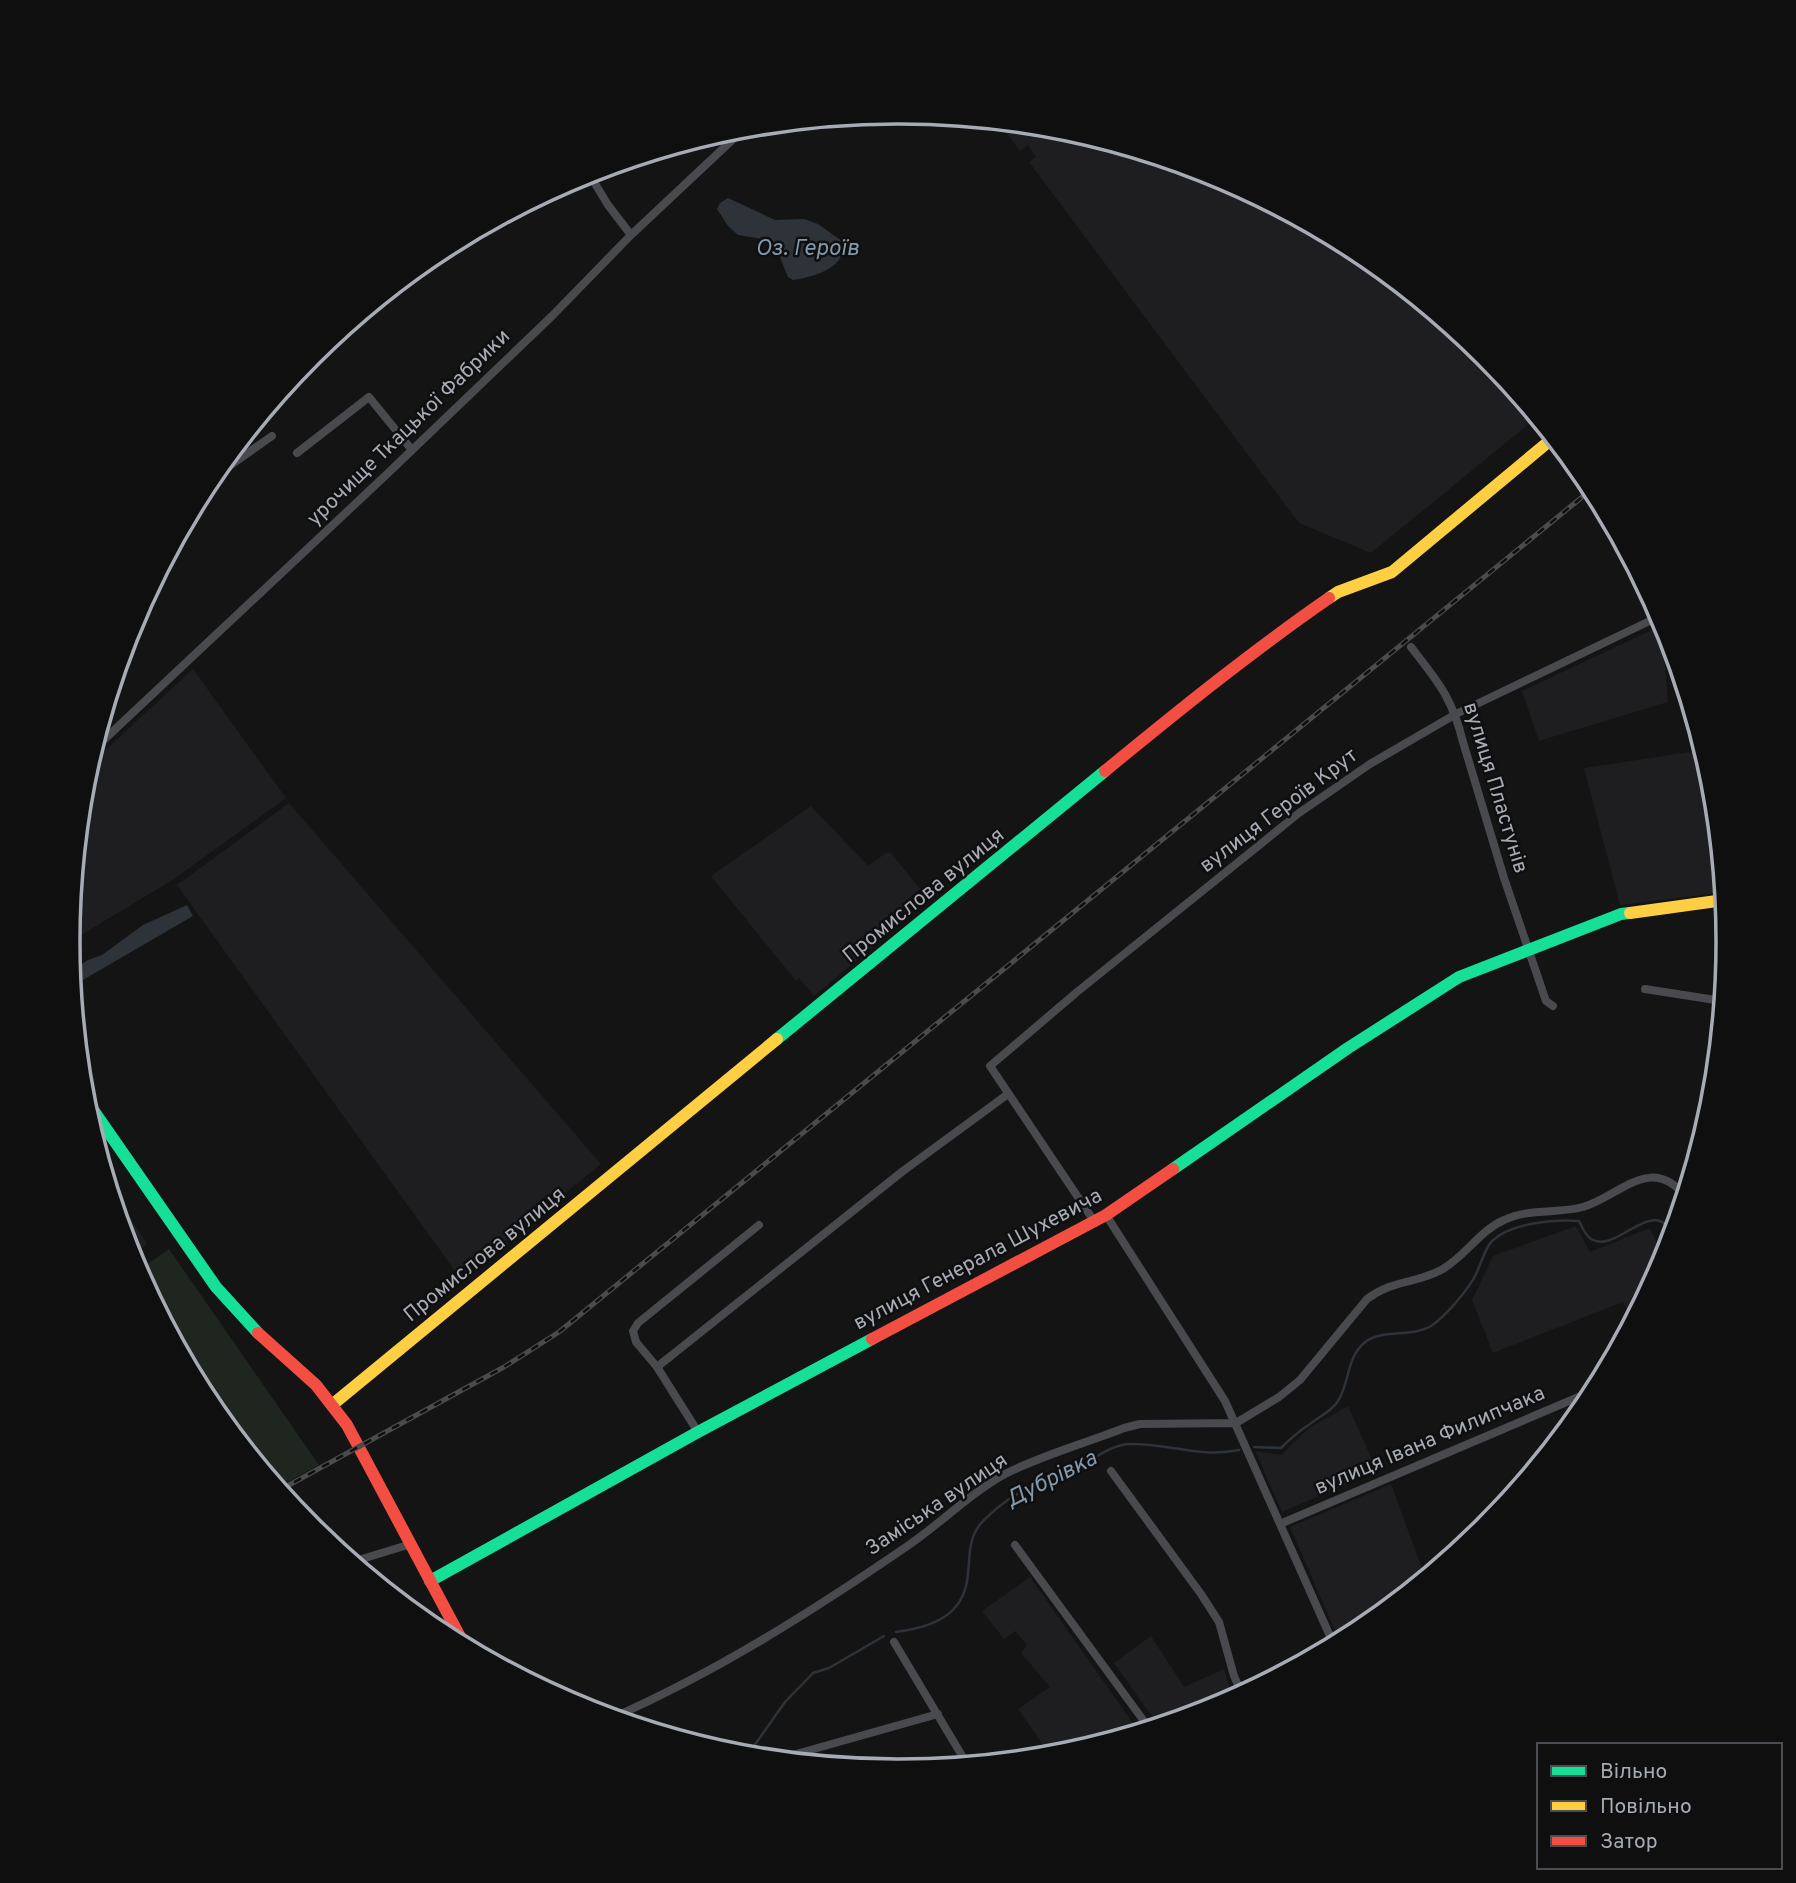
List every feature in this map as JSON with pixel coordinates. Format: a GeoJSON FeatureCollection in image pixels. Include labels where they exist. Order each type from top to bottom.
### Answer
{"type":"FeatureCollection","features":[{"type":"Feature","properties":{"kind":"street","name":"урочище Ткацької Фабрики"},"geometry":{"type":"LineString","coordinates":[[106,738],[412,450],[730,142]]}},
{"type":"Feature","properties":{"kind":"street"},"geometry":{"type":"LineString","coordinates":[[594,183],[631,235]]}},
{"type":"Feature","properties":{"kind":"street"},"geometry":{"type":"LineString","coordinates":[[297,453],[369,397],[412,450]]}},
{"type":"Feature","properties":{"kind":"street"},"geometry":{"type":"LineString","coordinates":[[237,461],[272,436]]}},
{"type":"Feature","properties":{"kind":"street","name":"Промислова вулиця"},"geometry":{"type":"LineString","coordinates":[[332,1405],[1168,719],[1338,592],[1392,572],[1547,443]]}},
{"type":"Feature","properties":{"kind":"street","name":"вулиця Героїв Крут"},"geometry":{"type":"LineString","coordinates":[[1008,1094],[990,1066],[1299,813],[1370,764],[1456,714],[1649,621]]}},
{"type":"Feature","properties":{"kind":"street","name":"вулиця Пластунів"},"geometry":{"type":"LineString","coordinates":[[1411,647],[1446,693],[1456,714],[1527,950]]}},
{"type":"Feature","properties":{"kind":"street","name":"вулиця Генерала Шухевича"},"geometry":{"type":"LineString","coordinates":[[430,1581],[698,1432],[1106,1215],[1444,985],[1473,970],[1622,914],[1714,901]]}},
{"type":"Feature","properties":{"kind":"street"},"geometry":{"type":"LineString","coordinates":[[1527,950],[1546,1002],[1553,1006]]}},
{"type":"Feature","properties":{"kind":"street"},"geometry":{"type":"LineString","coordinates":[[1645,989],[1714,1000]]}},
{"type":"Feature","properties":{"kind":"street"},"geometry":{"type":"LineString","coordinates":[[657,1367],[892,1179],[1008,1094],[1094,1222]]}},
{"type":"Feature","properties":{"kind":"street"},"geometry":{"type":"LineString","coordinates":[[101,1123],[223,1296],[249,1325],[316,1385],[347,1425],[455,1628]]}},
{"type":"Feature","properties":{"kind":"street"},"geometry":{"type":"LineString","coordinates":[[1236,1423],[1279,1397],[1300,1380],[1367,1298],[1397,1282],[1441,1270],[1455,1261],[1488,1229],[1504,1220],[1519,1214],[1582,1207],[1643,1178],[1666,1180],[1677,1189]]}},
{"type":"Feature","properties":{"kind":"street"},"geometry":{"type":"LineString","coordinates":[[1106,1215],[1225,1401],[1330,1635]]}},
{"type":"Feature","properties":{"kind":"street"},"geometry":{"type":"LineString","coordinates":[[698,1432],[657,1367],[636,1342],[634,1326],[759,1225]]}},
{"type":"Feature","properties":{"kind":"street","name":"вулиця Івана Филипчака"},"geometry":{"type":"LineString","coordinates":[[1280,1524],[1577,1398]]}},
{"type":"Feature","properties":{"kind":"street","name":"Заміська вулиця"},"geometry":{"type":"LineString","coordinates":[[625,1712],[708,1672],[766,1640],[911,1544],[968,1499],[1005,1475],[1140,1424],[1236,1423]]}},
{"type":"Feature","properties":{"kind":"street"},"geometry":{"type":"LineString","coordinates":[[1111,1471],[1219,1622],[1238,1685]]}},
{"type":"Feature","properties":{"kind":"street"},"geometry":{"type":"LineString","coordinates":[[362,1559],[411,1544]]}},
{"type":"Feature","properties":{"kind":"street"},"geometry":{"type":"LineString","coordinates":[[1015,1545],[1144,1721]]}},
{"type":"Feature","properties":{"kind":"street"},"geometry":{"type":"LineString","coordinates":[[894,1642],[962,1756]]}},
{"type":"Feature","properties":{"kind":"street"},"geometry":{"type":"LineString","coordinates":[[800,1753],[938,1714]]}},
{"type":"Feature","properties":{"kind":"shaded area"},"geometry":{"type":"Polygon","coordinates":[[[1005,131],[1110,152],[1161,167],[1260,208],[1352,262],[1396,293],[1476,363],[1530,423],[1371,553],[1299,523],[1029,162],[1036,157],[1028,145],[1020,151],[1005,131]]]}},
{"type":"Feature","properties":{"kind":"shaded area"},"geometry":{"type":"Polygon","coordinates":[[[1653,629],[1664,659],[1668,702],[1539,741],[1522,691],[1653,629]]]}},
{"type":"Feature","properties":{"kind":"shaded area"},"geometry":{"type":"Polygon","coordinates":[[[193,669],[286,798],[174,879],[80,936],[87,835],[103,752],[193,669]]]}},
{"type":"Feature","properties":{"kind":"shaded area"},"geometry":{"type":"Polygon","coordinates":[[[1693,752],[1709,835],[1714,894],[1620,905],[1584,768],[1693,752]]]}},
{"type":"Feature","properties":{"kind":"shaded area"},"geometry":{"type":"Polygon","coordinates":[[[289,803],[601,1164],[460,1278],[177,885],[289,803]]]}},
{"type":"Feature","properties":{"kind":"shaded area"},"geometry":{"type":"Polygon","coordinates":[[[811,806],[868,866],[886,853],[891,853],[920,889],[907,900],[916,911],[814,996],[799,978],[796,981],[711,876],[811,806]]]}},
{"type":"Feature","properties":{"kind":"shaded area"},"geometry":{"type":"Polygon","coordinates":[[[128,1216],[147,1244],[141,1249],[128,1216]]]}},
{"type":"Feature","properties":{"kind":"shaded area"},"geometry":{"type":"Polygon","coordinates":[[[1576,1226],[1590,1252],[1650,1228],[1657,1243],[1627,1310],[1623,1302],[1493,1353],[1472,1300],[1493,1256],[1576,1226]]]}},
{"type":"Feature","properties":{"kind":"shaded area"},"geometry":{"type":"Polygon","coordinates":[[[169,1249],[319,1465],[285,1483],[283,1481],[218,1396],[190,1350],[148,1264],[169,1249]]]}},
{"type":"Feature","properties":{"kind":"shaded area"},"geometry":{"type":"Polygon","coordinates":[[[1348,1406],[1377,1471],[1282,1512],[1255,1451],[1281,1455],[1309,1428],[1348,1406]]]}},
{"type":"Feature","properties":{"kind":"shaded area"},"geometry":{"type":"Polygon","coordinates":[[[1391,1484],[1422,1569],[1396,1590],[1335,1631],[1290,1527],[1391,1484]]]}},
{"type":"Feature","properties":{"kind":"shaded area"},"geometry":{"type":"Polygon","coordinates":[[[1030,1577],[1134,1724],[1044,1745],[1018,1709],[1050,1687],[1021,1653],[1027,1645],[1015,1631],[1004,1639],[982,1611],[1030,1577]]]}},
{"type":"Feature","properties":{"kind":"shaded area"},"geometry":{"type":"Polygon","coordinates":[[[1151,1636],[1184,1687],[1224,1669],[1231,1688],[1153,1718],[1114,1663],[1151,1636]]]}},
{"type":"Feature","properties":{"kind":"water","name":"Оз. Героїв"},"geometry":{"type":"Polygon","coordinates":[[[728,198],[775,220],[804,219],[818,224],[842,241],[840,258],[828,270],[793,280],[788,277],[776,247],[768,240],[738,235],[728,226],[717,209],[720,203],[728,198]]]}},
{"type":"Feature","properties":{"kind":"water"},"geometry":{"type":"Polygon","coordinates":[[[187,905],[193,916],[81,981],[81,965],[102,955],[143,925],[187,905]]]}},
{"type":"Feature","properties":{"kind":"waterway","name":"Дубрівка"},"geometry":{"type":"LineString","coordinates":[[1254,1447],[1281,1448],[1332,1408],[1342,1394],[1354,1356],[1371,1338],[1423,1330],[1436,1322],[1468,1287],[1485,1252],[1500,1235],[1533,1223],[1579,1221],[1591,1239],[1601,1242],[1646,1222],[1656,1220],[1664,1224]]}},
{"type":"Feature","properties":{"kind":"waterway","name":"Дубрівка"},"geometry":{"type":"LineString","coordinates":[[896,1632],[939,1620],[956,1607],[966,1586],[971,1544],[978,1528],[1015,1495],[1040,1482],[1071,1472],[1109,1450],[1125,1445],[1199,1452],[1239,1450]]}},
{"type":"Feature","properties":{"kind":"waterway","name":"Дубрівка"},"geometry":{"type":"LineString","coordinates":[[754,1746],[785,1702],[813,1673],[829,1668],[884,1636]]}},
{"type":"Feature","properties":{"kind":"railway"},"geometry":{"type":"LineString","coordinates":[[288,1486],[504,1367],[559,1332],[1583,496]]}},
{"type":"Feature","properties":{"kind":"traffic: fast"},"geometry":{"type":"LineString","coordinates":[[777,1039],[1105,771]]}},
{"type":"Feature","properties":{"kind":"traffic: fast"},"geometry":{"type":"LineString","coordinates":[[1173,1169],[1348,1048],[1459,977],[1621,914],[1630,913]]}},
{"type":"Feature","properties":{"kind":"traffic: fast"},"geometry":{"type":"LineString","coordinates":[[101,1121],[216,1287],[258,1333]]}},
{"type":"Feature","properties":{"kind":"traffic: fast"},"geometry":{"type":"LineString","coordinates":[[430,1581],[872,1339]]}},
{"type":"Feature","properties":{"kind":"traffic: slow"},"geometry":{"type":"LineString","coordinates":[[1329,598],[1338,592],[1392,572],[1547,443]]}},
{"type":"Feature","properties":{"kind":"traffic: slow"},"geometry":{"type":"LineString","coordinates":[[1630,913],[1714,901]]}},
{"type":"Feature","properties":{"kind":"traffic: slow"},"geometry":{"type":"LineString","coordinates":[[332,1405],[777,1039]]}},
{"type":"Feature","properties":{"kind":"traffic: jam"},"geometry":{"type":"LineString","coordinates":[[1105,771],[1215,682],[1329,598]]}},
{"type":"Feature","properties":{"kind":"traffic: jam"},"geometry":{"type":"LineString","coordinates":[[872,1339],[1106,1215],[1173,1169]]}},
{"type":"Feature","properties":{"kind":"traffic: jam"},"geometry":{"type":"LineString","coordinates":[[258,1333],[316,1385],[347,1425],[455,1628]]}}]}
